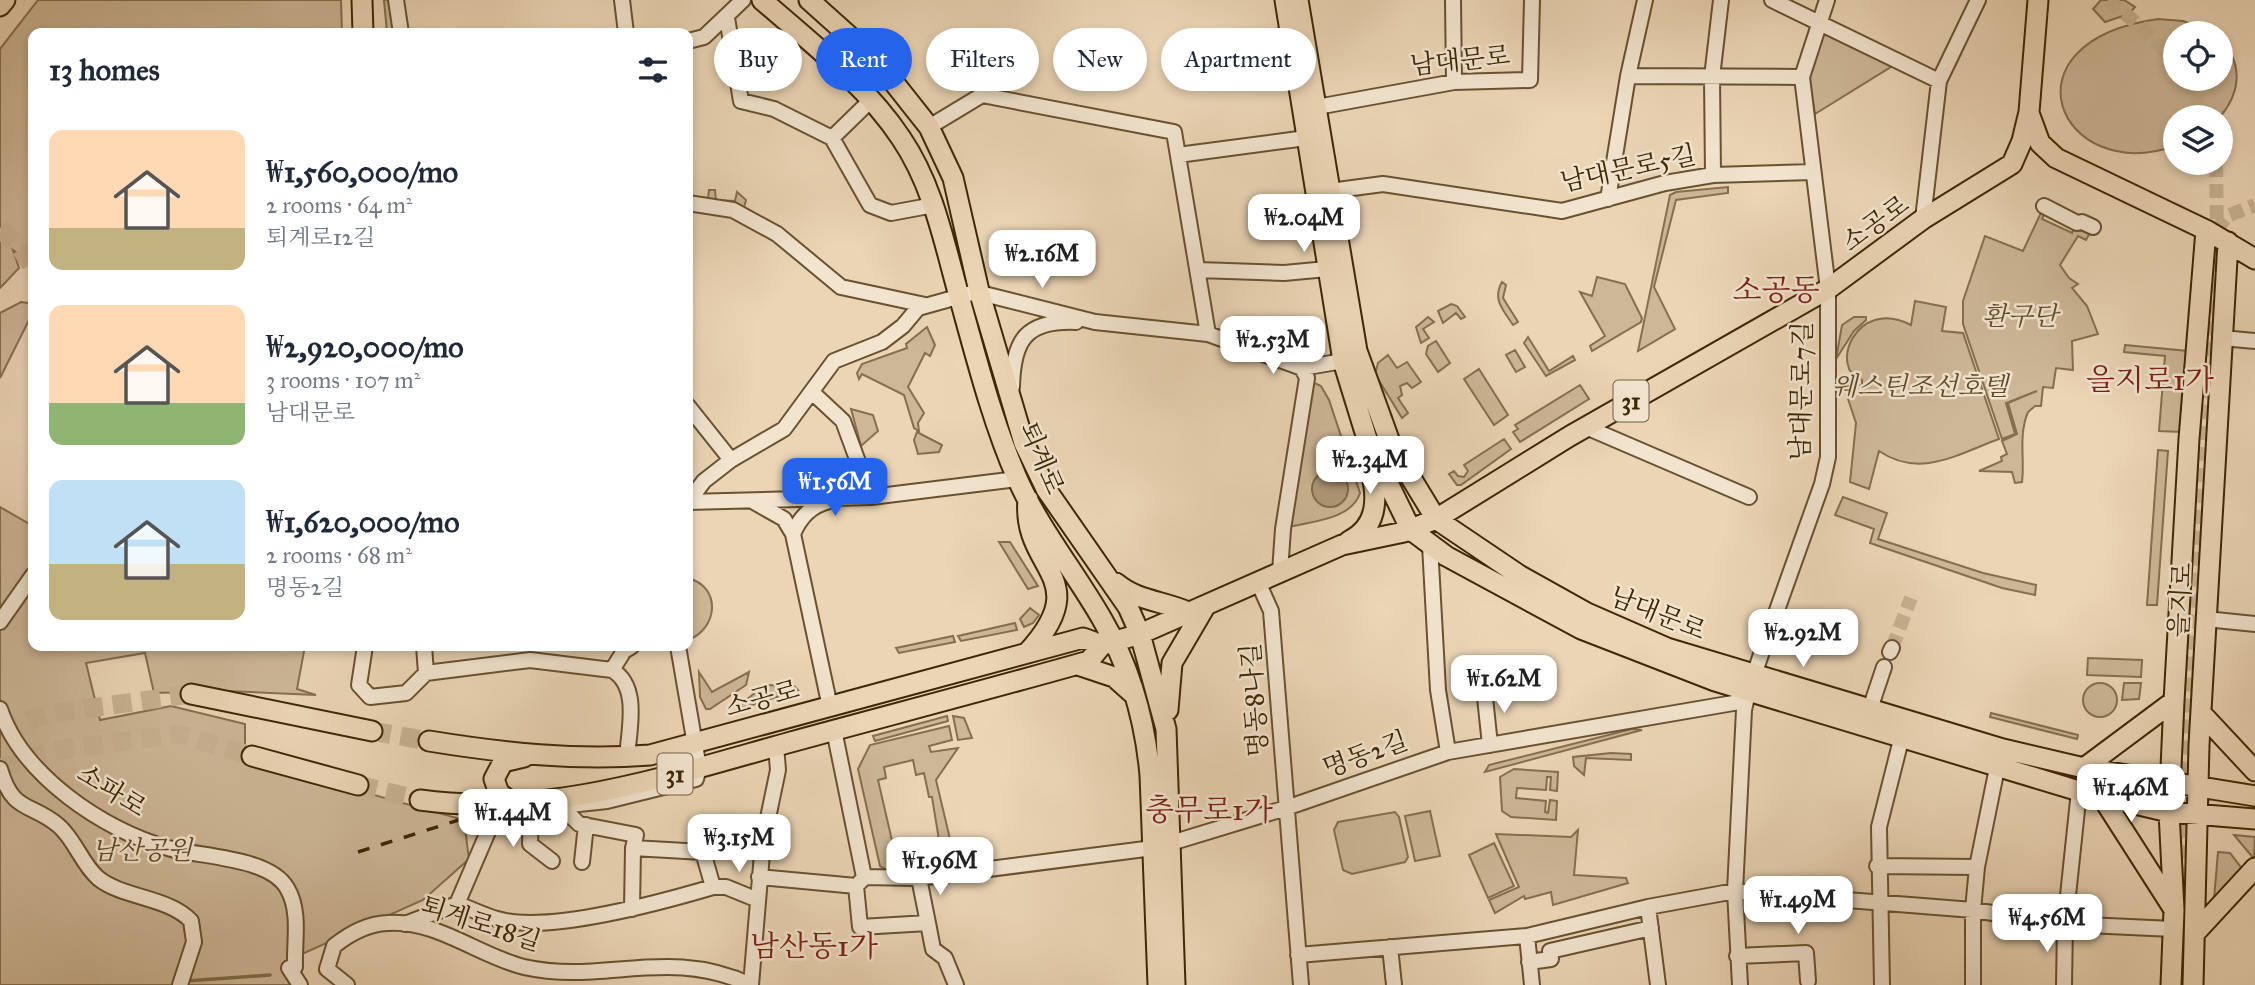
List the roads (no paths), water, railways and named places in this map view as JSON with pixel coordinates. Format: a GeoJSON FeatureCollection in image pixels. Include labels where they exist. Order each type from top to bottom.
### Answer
{"type":"FeatureCollection","features":[{"type":"Feature","properties":{"kind":"main road"},"geometry":{"type":"LineString","coordinates":[[0,6],[5,0]]}},
{"type":"Feature","properties":{"kind":"main road"},"geometry":{"type":"LineString","coordinates":[[362,0],[363,28]]}},
{"type":"Feature","properties":{"kind":"main road","name":"퇴계로"},"geometry":{"type":"LineString","coordinates":[[762,0],[815,46],[870,101],[903,140],[934,205],[959,296],[1017,479],[1056,545],[1137,698],[1147,740],[1162,846],[1175,985]]}},
{"type":"Feature","properties":{"kind":"main road","name":"퇴계로"},"geometry":{"type":"LineString","coordinates":[[808,0],[876,60],[929,127],[953,178],[979,292],[1024,443],[1046,489],[1128,607],[1140,634],[1166,729],[1158,985]]}},
{"type":"Feature","properties":{"kind":"main road"},"geometry":{"type":"LineString","coordinates":[[1284,0],[1306,138],[1329,232]]}},
{"type":"Feature","properties":{"kind":"main road"},"geometry":{"type":"LineString","coordinates":[[1298,0],[1330,191],[1329,232]]}},
{"type":"Feature","properties":{"kind":"main road"},"geometry":{"type":"LineString","coordinates":[[2012,164],[2022,141],[2029,112],[2038,0]]}},
{"type":"Feature","properties":{"kind":"main road"},"geometry":{"type":"LineString","coordinates":[[2029,112],[2040,143],[2064,163],[2206,230],[2255,259]]}},
{"type":"Feature","properties":{"kind":"main road"},"geometry":{"type":"LineString","coordinates":[[2012,164],[2035,158],[2064,163]]}},
{"type":"Feature","properties":{"kind":"main road","name":"소공로"},"geometry":{"type":"LineString","coordinates":[[429,741],[531,754],[627,757],[694,744],[1083,638],[1108,643],[1140,634],[1342,545],[1411,530],[1436,519],[1586,427],[1828,289],[1923,219],[2012,164]]}},
{"type":"Feature","properties":{"kind":"main road","name":"을지로"},"geometry":{"type":"LineString","coordinates":[[2171,985],[2173,919],[2169,812],[2174,701],[2206,230]]}},
{"type":"Feature","properties":{"kind":"main road","name":"남대문로"},"geometry":{"type":"LineString","coordinates":[[1329,232],[1327,269],[1343,361],[1368,442],[1411,530],[1430,545],[1489,581],[1581,629],[1651,658],[1901,740],[2079,792],[2169,812],[2255,819]]}},
{"type":"Feature","properties":{"kind":"main road","name":"남대문로"},"geometry":{"type":"LineString","coordinates":[[1329,232],[1345,279],[1354,338],[1380,418],[1400,463],[1436,519],[1519,575],[1587,613],[1667,648],[1749,689],[1870,709],[2003,749],[2084,768],[2255,796]]}},
{"type":"Feature","properties":{"kind":"main road","name":"을지로"},"geometry":{"type":"LineString","coordinates":[[2193,985],[2201,713],[2228,242]]}},
{"type":"Feature","properties":{"kind":"main road"},"geometry":{"type":"LineString","coordinates":[[1342,545],[1359,536],[1372,520],[1376,497],[1368,442]]}},
{"type":"Feature","properties":{"kind":"main road"},"geometry":{"type":"LineString","coordinates":[[1026,654],[1054,618],[1058,598],[1051,569],[1028,529],[1028,499]]}},
{"type":"Feature","properties":{"kind":"main road"},"geometry":{"type":"LineString","coordinates":[[1056,545],[1067,552],[1086,583],[1099,582],[1102,568],[1134,596],[1197,609],[1172,663],[1166,729]]}},
{"type":"Feature","properties":{"kind":"main road"},"geometry":{"type":"LineString","coordinates":[[1039,674],[1046,662],[1074,652],[1075,640]]}},
{"type":"Feature","properties":{"kind":"main road","name":"소공로"},"geometry":{"type":"LineString","coordinates":[[420,800],[444,803],[513,803],[558,800],[699,768],[1089,662],[1108,643]]}},
{"type":"Feature","properties":{"kind":"main road"},"geometry":{"type":"LineString","coordinates":[[1078,664],[1114,677],[1137,698]]}},
{"type":"Feature","properties":{"kind":"main road"},"geometry":{"type":"LineString","coordinates":[[191,694],[372,731]]}},
{"type":"Feature","properties":{"kind":"main road"},"geometry":{"type":"LineString","coordinates":[[2084,768],[2174,701]]}},
{"type":"Feature","properties":{"kind":"main road"},"geometry":{"type":"LineString","coordinates":[[2201,713],[2255,771]]}},
{"type":"Feature","properties":{"kind":"main road"},"geometry":{"type":"LineString","coordinates":[[513,803],[496,786],[497,769],[503,762],[531,754]]}},
{"type":"Feature","properties":{"kind":"main road"},"geometry":{"type":"LineString","coordinates":[[253,756],[358,785]]}},
{"type":"Feature","properties":{"kind":"main road"},"geometry":{"type":"LineString","coordinates":[[2102,797],[2173,919]]}},
{"type":"Feature","properties":{"kind":"main road"},"geometry":{"type":"LineString","coordinates":[[2196,933],[2255,868]]}},
{"type":"Feature","properties":{"kind":"street"},"geometry":{"type":"LineString","coordinates":[[396,0],[400,28]]}},
{"type":"Feature","properties":{"kind":"street"},"geometry":{"type":"LineString","coordinates":[[622,0],[625,28]]}},
{"type":"Feature","properties":{"kind":"street"},"geometry":{"type":"LineString","coordinates":[[693,40],[704,37],[743,0]]}},
{"type":"Feature","properties":{"kind":"street"},"geometry":{"type":"LineString","coordinates":[[1453,0],[1454,82]]}},
{"type":"Feature","properties":{"kind":"street","name":"남대문로"},"geometry":{"type":"LineString","coordinates":[[1317,107],[1454,82],[1530,80],[1532,0]]}},
{"type":"Feature","properties":{"kind":"street"},"geometry":{"type":"LineString","coordinates":[[1608,199],[1628,76],[1645,0]]}},
{"type":"Feature","properties":{"kind":"street"},"geometry":{"type":"LineString","coordinates":[[1713,175],[1712,77],[1721,0]]}},
{"type":"Feature","properties":{"kind":"street"},"geometry":{"type":"LineString","coordinates":[[1772,0],[1939,81]]}},
{"type":"Feature","properties":{"kind":"street"},"geometry":{"type":"LineString","coordinates":[[1628,76],[1802,77],[1827,0]]}},
{"type":"Feature","properties":{"kind":"street"},"geometry":{"type":"LineString","coordinates":[[1923,219],[1939,81],[1978,0]]}},
{"type":"Feature","properties":{"kind":"street"},"geometry":{"type":"LineString","coordinates":[[727,18],[741,102],[774,109],[832,138],[870,205],[891,213],[934,205]]}},
{"type":"Feature","properties":{"kind":"street","name":"남대문로7길"},"geometry":{"type":"LineString","coordinates":[[1740,985],[1735,891],[1749,689],[1822,484],[1828,457],[1828,289],[1802,77]]}},
{"type":"Feature","properties":{"kind":"street"},"geometry":{"type":"LineString","coordinates":[[929,127],[982,95],[1174,132],[1208,334]]}},
{"type":"Feature","properties":{"kind":"street"},"geometry":{"type":"LineString","coordinates":[[832,138],[870,101]]}},
{"type":"Feature","properties":{"kind":"street"},"geometry":{"type":"LineString","coordinates":[[1178,155],[1306,138]]}},
{"type":"Feature","properties":{"kind":"street","name":"남대문로5길"},"geometry":{"type":"LineString","coordinates":[[1330,191],[1383,184],[1562,211],[1665,183],[1713,175],[1813,172]]}},
{"type":"Feature","properties":{"kind":"street"},"geometry":{"type":"LineString","coordinates":[[693,204],[733,210],[744,216],[776,234],[841,287],[925,305]]}},
{"type":"Feature","properties":{"kind":"street"},"geometry":{"type":"LineString","coordinates":[[2044,206],[2093,227]]}},
{"type":"Feature","properties":{"kind":"street"},"geometry":{"type":"LineString","coordinates":[[1198,270],[1284,273],[1327,269]]}},
{"type":"Feature","properties":{"kind":"street"},"geometry":{"type":"LineString","coordinates":[[693,495],[704,481],[731,460],[784,429],[834,361],[882,342],[925,305],[959,296],[979,292],[1095,322],[1208,334],[1302,368],[1343,361]]}},
{"type":"Feature","properties":{"kind":"street"},"geometry":{"type":"LineString","coordinates":[[1011,403],[1014,356],[1026,334],[1049,324],[1095,322]]}},
{"type":"Feature","properties":{"kind":"street"},"geometry":{"type":"LineString","coordinates":[[2222,338],[2255,341]]}},
{"type":"Feature","properties":{"kind":"street"},"geometry":{"type":"LineString","coordinates":[[1280,572],[1283,529],[1307,378],[1302,368]]}},
{"type":"Feature","properties":{"kind":"street"},"geometry":{"type":"LineString","coordinates":[[813,393],[843,421],[871,497]]}},
{"type":"Feature","properties":{"kind":"street"},"geometry":{"type":"LineString","coordinates":[[693,412],[731,460]]}},
{"type":"Feature","properties":{"kind":"street"},"geometry":{"type":"LineString","coordinates":[[1586,427],[1749,497]]}},
{"type":"Feature","properties":{"kind":"street"},"geometry":{"type":"LineString","coordinates":[[793,534],[799,520],[820,503],[1017,479]]}},
{"type":"Feature","properties":{"kind":"street"},"geometry":{"type":"LineString","coordinates":[[693,502],[871,497]]}},
{"type":"Feature","properties":{"kind":"street"},"geometry":{"type":"LineString","coordinates":[[750,500],[784,519],[793,534],[830,707]]}},
{"type":"Feature","properties":{"kind":"street"},"geometry":{"type":"LineString","coordinates":[[1430,545],[1438,690],[1448,752]]}},
{"type":"Feature","properties":{"kind":"street"},"geometry":{"type":"LineString","coordinates":[[0,622],[28,582]]}},
{"type":"Feature","properties":{"kind":"street","name":"명동8나길"},"geometry":{"type":"LineString","coordinates":[[1258,582],[1271,611],[1301,985]]}},
{"type":"Feature","properties":{"kind":"street"},"geometry":{"type":"LineString","coordinates":[[2206,619],[2255,624]]}},
{"type":"Feature","properties":{"kind":"street"},"geometry":{"type":"LineString","coordinates":[[364,651],[359,685],[370,697],[406,693],[426,673],[530,660],[612,670],[621,675],[629,691],[627,757]]}},
{"type":"Feature","properties":{"kind":"street"},"geometry":{"type":"LineString","coordinates":[[424,651],[426,673]]}},
{"type":"Feature","properties":{"kind":"street"},"geometry":{"type":"LineString","coordinates":[[612,670],[624,651]]}},
{"type":"Feature","properties":{"kind":"street"},"geometry":{"type":"LineString","coordinates":[[457,904],[496,813],[563,808],[607,801],[696,779],[699,768],[679,651]]}},
{"type":"Feature","properties":{"kind":"street"},"geometry":{"type":"LineString","coordinates":[[1870,709],[1884,667]]}},
{"type":"Feature","properties":{"kind":"street"},"geometry":{"type":"LineString","coordinates":[[1485,688],[1490,745]]}},
{"type":"Feature","properties":{"kind":"street","name":"명동2길"},"geometry":{"type":"LineString","coordinates":[[759,877],[860,882],[919,878],[1162,846],[1286,808],[1448,752],[1749,689]]}},
{"type":"Feature","properties":{"kind":"street","name":"소파로"},"geometry":{"type":"LineString","coordinates":[[1,715],[34,769],[132,836],[169,848],[255,865],[281,881],[286,886],[296,913],[295,967],[289,968],[300,985]]}},
{"type":"Feature","properties":{"kind":"street"},"geometry":{"type":"LineString","coordinates":[[834,730],[860,882],[860,927],[928,923]]}},
{"type":"Feature","properties":{"kind":"street"},"geometry":{"type":"LineString","coordinates":[[1882,985],[1877,866],[1879,827],[1901,740]]}},
{"type":"Feature","properties":{"kind":"street"},"geometry":{"type":"LineString","coordinates":[[751,985],[763,842],[778,769],[776,746]]}},
{"type":"Feature","properties":{"kind":"street"},"geometry":{"type":"LineString","coordinates":[[1973,985],[1973,910],[1978,867],[1997,768]]}},
{"type":"Feature","properties":{"kind":"street"},"geometry":{"type":"LineString","coordinates":[[0,769],[7,792],[27,810],[58,825],[99,878],[174,907],[191,921],[194,942],[180,985]]}},
{"type":"Feature","properties":{"kind":"street"},"geometry":{"type":"LineString","coordinates":[[2064,985],[2065,925],[2079,792]]}},
{"type":"Feature","properties":{"kind":"street"},"geometry":{"type":"LineString","coordinates":[[563,808],[579,824],[636,835],[633,848],[632,909]]}},
{"type":"Feature","properties":{"kind":"street"},"geometry":{"type":"LineString","coordinates":[[531,811],[530,844],[552,861]]}},
{"type":"Feature","properties":{"kind":"street"},"geometry":{"type":"LineString","coordinates":[[582,862],[586,825]]}},
{"type":"Feature","properties":{"kind":"street"},"geometry":{"type":"LineString","coordinates":[[633,848],[703,852],[713,887]]}},
{"type":"Feature","properties":{"kind":"street"},"geometry":{"type":"LineString","coordinates":[[1877,866],[1978,867]]}},
{"type":"Feature","properties":{"kind":"street"},"geometry":{"type":"LineString","coordinates":[[919,878],[933,949],[945,958],[956,985]]}},
{"type":"Feature","properties":{"kind":"street"},"geometry":{"type":"LineString","coordinates":[[405,924],[457,904],[498,920],[537,924],[632,909],[713,887],[726,887],[758,900]]}},
{"type":"Feature","properties":{"kind":"street"},"geometry":{"type":"LineString","coordinates":[[1298,955],[1527,936],[1648,907],[1735,891],[1973,910],[2065,925],[2173,919]]}},
{"type":"Feature","properties":{"kind":"street"},"geometry":{"type":"LineString","coordinates":[[1648,907],[1658,985]]}},
{"type":"Feature","properties":{"kind":"street","name":"퇴계로18길"},"geometry":{"type":"LineString","coordinates":[[347,985],[327,969],[334,946],[361,929],[386,923],[405,924],[471,944],[526,967],[587,973],[651,965],[691,966],[751,985]]}},
{"type":"Feature","properties":{"kind":"street"},"geometry":{"type":"LineString","coordinates":[[1529,962],[1552,959],[1550,951],[1651,929]]}},
{"type":"Feature","properties":{"kind":"street"},"geometry":{"type":"LineString","coordinates":[[1527,936],[1532,985]]}},
{"type":"Feature","properties":{"kind":"street"},"geometry":{"type":"LineString","coordinates":[[1390,947],[1394,985]]}},
{"type":"Feature","properties":{"kind":"street"},"geometry":{"type":"LineString","coordinates":[[1737,956],[1806,953],[1808,981]]}},
{"type":"Feature","properties":{"kind":"waterway"},"geometry":{"type":"LineString","coordinates":[[186,981],[270,975]]}},
{"type":"Feature","properties":{"kind":"tunnel"},"geometry":{"type":"LineString","coordinates":[[2108,0],[2144,29],[2163,50]]}},
{"type":"Feature","properties":{"kind":"tunnel"},"geometry":{"type":"LineString","coordinates":[[2192,91],[2199,105]]}},
{"type":"Feature","properties":{"kind":"tunnel"},"geometry":{"type":"LineString","coordinates":[[2216,175],[2217,229]]}},
{"type":"Feature","properties":{"kind":"tunnel"},"geometry":{"type":"LineString","coordinates":[[2182,985],[2185,924],[2180,771],[2217,229],[2227,216],[2255,205]]}},
{"type":"Feature","properties":{"kind":"tunnel"},"geometry":{"type":"LineString","coordinates":[[0,228],[28,260]]}},
{"type":"Feature","properties":{"kind":"tunnel"},"geometry":{"type":"LineString","coordinates":[[1892,648],[1911,598]]}},
{"type":"Feature","properties":{"kind":"tunnel"},"geometry":{"type":"LineString","coordinates":[[0,730],[48,714],[191,694]]}},
{"type":"Feature","properties":{"kind":"tunnel"},"geometry":{"type":"LineString","coordinates":[[372,731],[429,741]]}},
{"type":"Feature","properties":{"kind":"tunnel"},"geometry":{"type":"LineString","coordinates":[[0,768],[52,751],[179,734],[252,756]]}},
{"type":"Feature","properties":{"kind":"tunnel"},"geometry":{"type":"LineString","coordinates":[[358,785],[420,800]]}},
{"type":"Feature","properties":{"kind":"railway"},"geometry":{"type":"LineString","coordinates":[[358,852],[465,818]]}},
{"type":"Feature","properties":{"kind":"district","name":"소공동"},"geometry":{"type":"Point","coordinates":[1776,290]}},
{"type":"Feature","properties":{"kind":"district","name":"을지로1가"},"geometry":{"type":"Point","coordinates":[2150,380]}},
{"type":"Feature","properties":{"kind":"district","name":"충무로1가"},"geometry":{"type":"Point","coordinates":[1209,810]}},
{"type":"Feature","properties":{"kind":"district","name":"남산동1가"},"geometry":{"type":"Point","coordinates":[814,946]}},
{"type":"Feature","properties":{"kind":"park label","name":"환구단"},"geometry":{"type":"Point","coordinates":[2020,316]}},
{"type":"Feature","properties":{"kind":"park label","name":"웨스틴조선호텔"},"geometry":{"type":"Point","coordinates":[1920,386]}},
{"type":"Feature","properties":{"kind":"park label","name":"남산공원"},"geometry":{"type":"Point","coordinates":[142,850]}}]}
